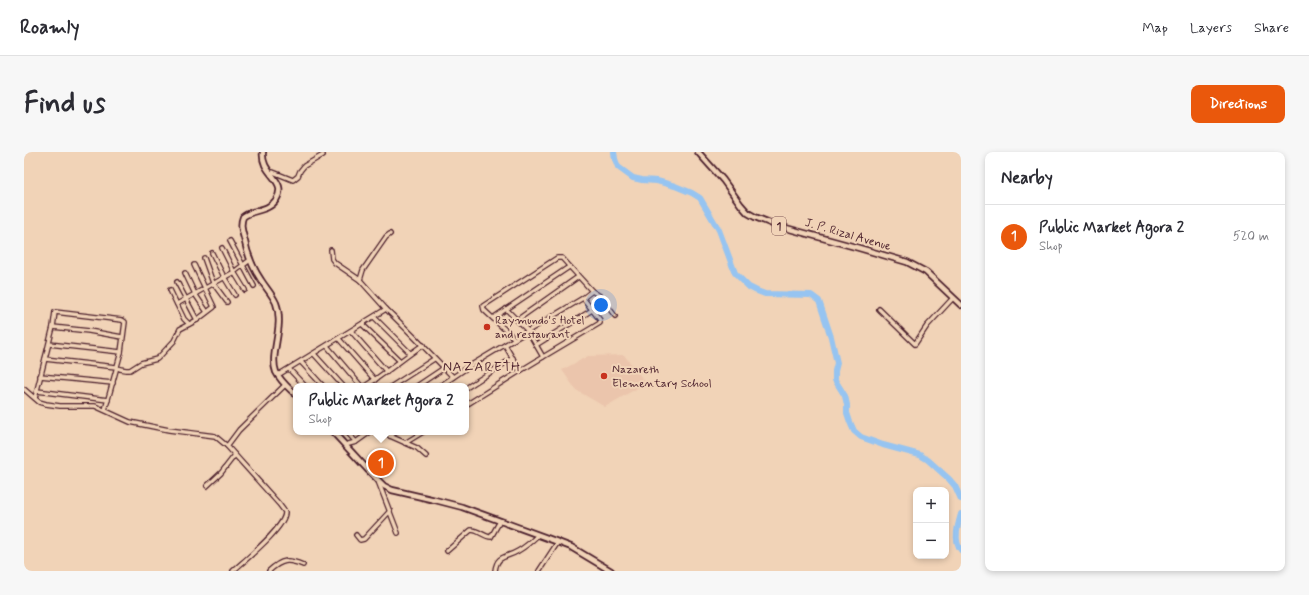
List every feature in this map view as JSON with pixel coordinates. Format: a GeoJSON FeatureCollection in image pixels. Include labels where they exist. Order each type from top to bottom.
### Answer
{"type":"FeatureCollection","features":[{"type":"Feature","properties":{"kind":"main road"},"geometry":{"type":"LineString","coordinates":[[263,152],[262,160],[271,175],[278,181],[278,195],[275,201],[265,209],[246,214],[241,221],[241,227],[250,260],[260,280],[272,295],[278,312],[279,332],[274,364],[278,375],[285,385],[293,392]]}},
{"type":"Feature","properties":{"kind":"main road","name":"J. P. Rizal Avenue"},"geometry":{"type":"LineString","coordinates":[[698,152],[723,180],[748,213],[775,225],[908,262],[926,272],[961,305]]}},
{"type":"Feature","properties":{"kind":"main road"},"geometry":{"type":"LineString","coordinates":[[337,435],[378,480],[392,490],[462,507],[558,542],[571,547],[611,571]]}},
{"type":"Feature","properties":{"kind":"street"},"geometry":{"type":"LineString","coordinates":[[271,175],[273,172],[293,180],[298,176],[304,166],[323,155]]}},
{"type":"Feature","properties":{"kind":"street"},"geometry":{"type":"LineString","coordinates":[[360,280],[363,270],[386,237],[390,234]]}},
{"type":"Feature","properties":{"kind":"street"},"geometry":{"type":"LineString","coordinates":[[230,241],[254,286]]}},
{"type":"Feature","properties":{"kind":"street"},"geometry":{"type":"LineString","coordinates":[[222,248],[244,290]]}},
{"type":"Feature","properties":{"kind":"street"},"geometry":{"type":"LineString","coordinates":[[331,250],[332,259],[360,280],[386,309],[453,377]]}},
{"type":"Feature","properties":{"kind":"street"},"geometry":{"type":"LineString","coordinates":[[212,253],[235,295]]}},
{"type":"Feature","properties":{"kind":"street"},"geometry":{"type":"LineString","coordinates":[[204,258],[213,282],[227,302]]}},
{"type":"Feature","properties":{"kind":"street"},"geometry":{"type":"LineString","coordinates":[[515,339],[483,309],[484,304],[557,258],[562,258],[578,277],[592,291],[600,296],[615,316]]}},
{"type":"Feature","properties":{"kind":"street"},"geometry":{"type":"LineString","coordinates":[[176,304],[205,289],[213,282],[234,272],[250,260]]}},
{"type":"Feature","properties":{"kind":"street"},"geometry":{"type":"LineString","coordinates":[[45,359],[116,366],[120,369],[130,370],[141,363],[157,359],[174,341],[180,330],[197,320],[214,307],[194,266]]}},
{"type":"Feature","properties":{"kind":"street"},"geometry":{"type":"LineString","coordinates":[[493,318],[570,266]]}},
{"type":"Feature","properties":{"kind":"street"},"geometry":{"type":"LineString","coordinates":[[185,273],[195,294],[207,312]]}},
{"type":"Feature","properties":{"kind":"street"},"geometry":{"type":"LineString","coordinates":[[517,320],[578,277]]}},
{"type":"Feature","properties":{"kind":"street"},"geometry":{"type":"LineString","coordinates":[[177,282],[197,320]]}},
{"type":"Feature","properties":{"kind":"street"},"geometry":{"type":"LineString","coordinates":[[170,290],[185,321],[189,324]]}},
{"type":"Feature","properties":{"kind":"street"},"geometry":{"type":"LineString","coordinates":[[444,383],[592,291]]}},
{"type":"Feature","properties":{"kind":"street"},"geometry":{"type":"LineString","coordinates":[[469,403],[600,323],[600,320],[583,298]]}},
{"type":"Feature","properties":{"kind":"street"},"geometry":{"type":"LineString","coordinates":[[879,309],[915,344],[927,326],[953,298]]}},
{"type":"Feature","properties":{"kind":"street"},"geometry":{"type":"LineString","coordinates":[[278,375],[386,309]]}},
{"type":"Feature","properties":{"kind":"street"},"geometry":{"type":"LineString","coordinates":[[506,309],[528,331],[543,357]]}},
{"type":"Feature","properties":{"kind":"street"},"geometry":{"type":"LineString","coordinates":[[536,345],[592,310]]}},
{"type":"Feature","properties":{"kind":"street"},"geometry":{"type":"LineString","coordinates":[[35,398],[53,328],[55,312],[122,320],[125,322],[121,352],[105,410]]}},
{"type":"Feature","properties":{"kind":"street"},"geometry":{"type":"LineString","coordinates":[[374,317],[410,353]]}},
{"type":"Feature","properties":{"kind":"street"},"geometry":{"type":"LineString","coordinates":[[362,324],[400,361]]}},
{"type":"Feature","properties":{"kind":"street"},"geometry":{"type":"LineString","coordinates":[[53,328],[89,331],[122,337]]}},
{"type":"Feature","properties":{"kind":"street"},"geometry":{"type":"LineString","coordinates":[[350,332],[387,372]]}},
{"type":"Feature","properties":{"kind":"street"},"geometry":{"type":"LineString","coordinates":[[339,339],[375,380]]}},
{"type":"Feature","properties":{"kind":"street"},"geometry":{"type":"LineString","coordinates":[[49,344],[121,352]]}},
{"type":"Feature","properties":{"kind":"street"},"geometry":{"type":"LineString","coordinates":[[505,344],[520,371]]}},
{"type":"Feature","properties":{"kind":"street"},"geometry":{"type":"LineString","coordinates":[[370,383],[423,345]]}},
{"type":"Feature","properties":{"kind":"street"},"geometry":{"type":"LineString","coordinates":[[327,346],[358,383]]}},
{"type":"Feature","properties":{"kind":"street"},"geometry":{"type":"LineString","coordinates":[[314,354],[340,383]]}},
{"type":"Feature","properties":{"kind":"street"},"geometry":{"type":"LineString","coordinates":[[396,383],[434,358]]}},
{"type":"Feature","properties":{"kind":"street"},"geometry":{"type":"LineString","coordinates":[[469,386],[513,358]]}},
{"type":"Feature","properties":{"kind":"street"},"geometry":{"type":"LineString","coordinates":[[301,362],[320,383]]}},
{"type":"Feature","properties":{"kind":"street"},"geometry":{"type":"LineString","coordinates":[[422,383],[444,368]]}},
{"type":"Feature","properties":{"kind":"street"},"geometry":{"type":"LineString","coordinates":[[289,369],[302,383]]}},
{"type":"Feature","properties":{"kind":"street"},"geometry":{"type":"LineString","coordinates":[[40,376],[113,383]]}},
{"type":"Feature","properties":{"kind":"street"},"geometry":{"type":"LineString","coordinates":[[227,446],[239,430],[285,385]]}},
{"type":"Feature","properties":{"kind":"street"},"geometry":{"type":"LineString","coordinates":[[24,389],[39,402],[46,404],[60,406],[95,406],[130,422],[169,430],[215,436],[227,446],[284,509],[285,516],[282,524],[233,571]]}},
{"type":"Feature","properties":{"kind":"street"},"geometry":{"type":"LineString","coordinates":[[37,391],[108,400]]}},
{"type":"Feature","properties":{"kind":"street"},"geometry":{"type":"LineString","coordinates":[[350,435],[356,442]]}},
{"type":"Feature","properties":{"kind":"street"},"geometry":{"type":"LineString","coordinates":[[345,445],[356,442],[365,435]]}},
{"type":"Feature","properties":{"kind":"street"},"geometry":{"type":"LineString","coordinates":[[405,443],[418,435]]}},
{"type":"Feature","properties":{"kind":"street"},"geometry":{"type":"LineString","coordinates":[[390,436],[417,448],[426,456]]}},
{"type":"Feature","properties":{"kind":"street"},"geometry":{"type":"LineString","coordinates":[[207,486],[221,473],[235,455]]}},
{"type":"Feature","properties":{"kind":"street"},"geometry":{"type":"LineString","coordinates":[[378,480],[398,533]]}},
{"type":"Feature","properties":{"kind":"street"},"geometry":{"type":"LineString","coordinates":[[356,535],[360,540],[364,539],[390,511]]}},
{"type":"Feature","properties":{"kind":"street"},"geometry":{"type":"LineString","coordinates":[[447,551],[472,530],[491,537],[500,521]]}},
{"type":"Feature","properties":{"kind":"street"},"geometry":{"type":"LineString","coordinates":[[495,571],[499,560],[517,552],[538,535]]}},
{"type":"Feature","properties":{"kind":"street"},"geometry":{"type":"LineString","coordinates":[[539,571],[558,542]]}},
{"type":"Feature","properties":{"kind":"street"},"geometry":{"type":"LineString","coordinates":[[269,571],[282,562],[293,561],[303,565]]}},
{"type":"Feature","properties":{"kind":"shaded area","name":"Nazareth Elementary School"},"geometry":{"type":"Polygon","coordinates":[[[624,355],[646,383],[605,407],[576,390],[562,370],[588,356],[624,355]]]}},
{"type":"Feature","properties":{"kind":"waterway"},"geometry":{"type":"LineString","coordinates":[[614,152],[618,167],[633,178],[657,181],[675,186],[700,198],[719,230],[735,273],[749,287],[765,294],[811,295],[819,301],[831,337],[837,363],[835,380],[845,396],[847,413],[854,431],[861,437],[883,445],[920,455],[928,460],[955,486],[961,499]]}},
{"type":"Feature","properties":{"kind":"waterway"},"geometry":{"type":"LineString","coordinates":[[961,514],[957,537],[957,542],[961,550]]}},
{"type":"Feature","properties":{"kind":"place","name":"Raymundo's Hotel and restaurant"},"geometry":{"type":"Point","coordinates":[487,327]}},
{"type":"Feature","properties":{"kind":"place","name":"Nazareth Elementary School"},"geometry":{"type":"Point","coordinates":[604,376]}},
{"type":"Feature","properties":{"kind":"place","name":"Public Market Agora 2"},"geometry":{"type":"Point","coordinates":[381,463]}},
{"type":"Feature","properties":{"kind":"district","name":"NAZARETH"},"geometry":{"type":"Point","coordinates":[482,366]}}]}
